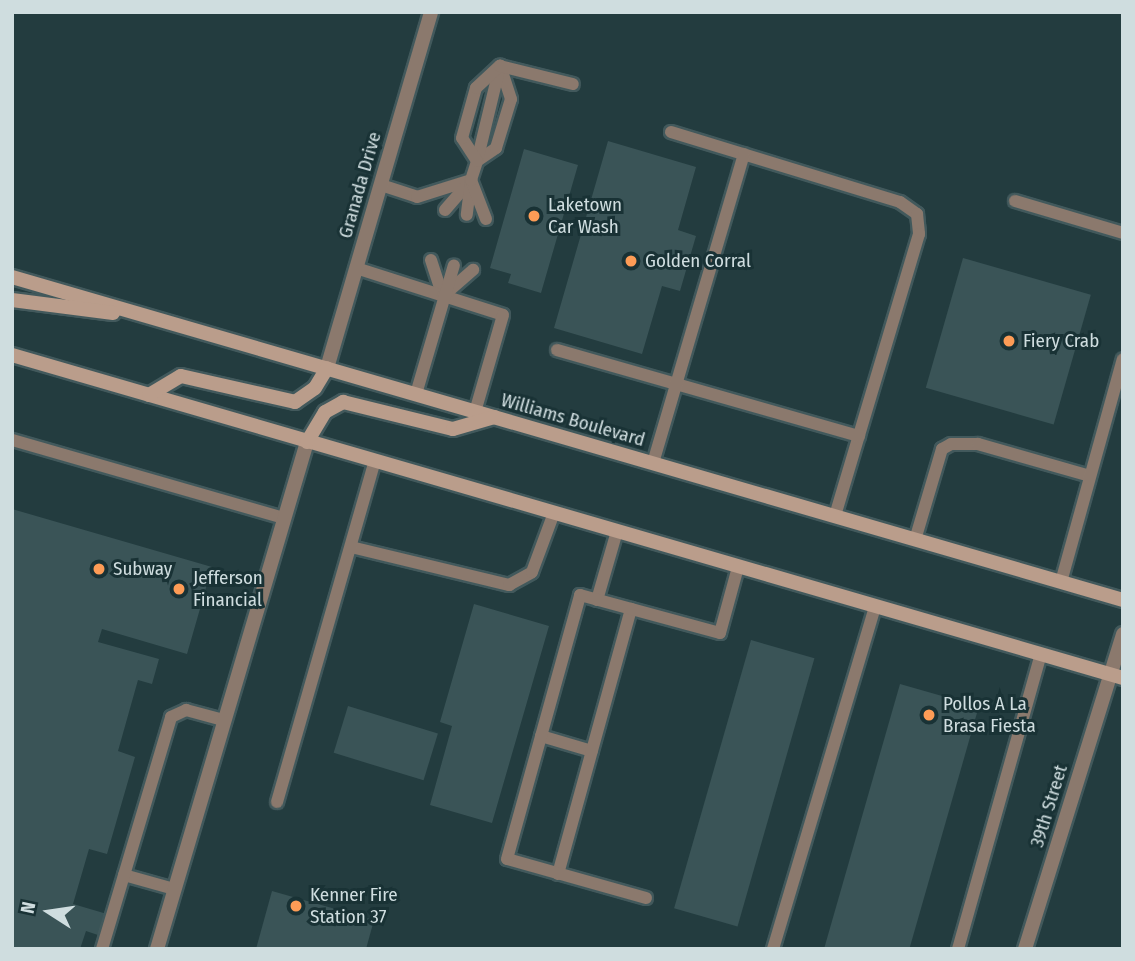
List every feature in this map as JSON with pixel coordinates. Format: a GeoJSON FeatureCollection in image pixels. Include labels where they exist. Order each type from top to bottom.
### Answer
{"type":"FeatureCollection","features":[{"type":"Feature","properties":{"kind":"main road","name":"Williams Boulevard"},"geometry":{"type":"LineString","coordinates":[[12,276],[1123,600]]}},
{"type":"Feature","properties":{"kind":"main road"},"geometry":{"type":"LineString","coordinates":[[12,300],[160,320]]}},
{"type":"Feature","properties":{"kind":"main road"},"geometry":{"type":"LineString","coordinates":[[12,355],[1117,676]]}},
{"type":"Feature","properties":{"kind":"main road"},"geometry":{"type":"LineString","coordinates":[[149,395],[181,376],[295,402],[315,388],[327,368]]}},
{"type":"Feature","properties":{"kind":"main road"},"geometry":{"type":"LineString","coordinates":[[307,442],[325,412],[344,402],[453,429],[494,417]]}},
{"type":"Feature","properties":{"kind":"street","name":"Granada Drive"},"geometry":{"type":"LineString","coordinates":[[327,368],[431,12]]}},
{"type":"Feature","properties":{"kind":"street"},"geometry":{"type":"LineString","coordinates":[[157,949],[307,442]]}},
{"type":"Feature","properties":{"kind":"street","name":"39th Street"},"geometry":{"type":"LineString","coordinates":[[1025,949],[1117,676],[1123,634]]}},
{"type":"Feature","properties":{"kind":"lane"},"geometry":{"type":"LineString","coordinates":[[500,66],[573,84]]}},
{"type":"Feature","properties":{"kind":"lane"},"geometry":{"type":"LineString","coordinates":[[477,161],[463,138],[476,88],[500,66]]}},
{"type":"Feature","properties":{"kind":"lane"},"geometry":{"type":"LineString","coordinates":[[467,215],[471,180],[477,161],[496,148],[511,99],[500,66]]}},
{"type":"Feature","properties":{"kind":"lane"},"geometry":{"type":"LineString","coordinates":[[671,132],[900,202],[917,214],[919,234],[835,516]]}},
{"type":"Feature","properties":{"kind":"lane"},"geometry":{"type":"LineString","coordinates":[[653,463],[744,154]]}},
{"type":"Feature","properties":{"kind":"lane"},"geometry":{"type":"LineString","coordinates":[[381,185],[417,197],[471,180]]}},
{"type":"Feature","properties":{"kind":"lane"},"geometry":{"type":"LineString","coordinates":[[445,210],[471,180]]}},
{"type":"Feature","properties":{"kind":"lane"},"geometry":{"type":"LineString","coordinates":[[471,180],[486,219]]}},
{"type":"Feature","properties":{"kind":"lane"},"geometry":{"type":"LineString","coordinates":[[1015,201],[1123,233]]}},
{"type":"Feature","properties":{"kind":"lane"},"geometry":{"type":"LineString","coordinates":[[431,260],[443,296]]}},
{"type":"Feature","properties":{"kind":"lane"},"geometry":{"type":"LineString","coordinates":[[416,394],[454,265]]}},
{"type":"Feature","properties":{"kind":"lane"},"geometry":{"type":"LineString","coordinates":[[356,268],[503,316],[475,412]]}},
{"type":"Feature","properties":{"kind":"lane"},"geometry":{"type":"LineString","coordinates":[[443,296],[473,270]]}},
{"type":"Feature","properties":{"kind":"lane"},"geometry":{"type":"LineString","coordinates":[[557,350],[859,436]]}},
{"type":"Feature","properties":{"kind":"lane"},"geometry":{"type":"LineString","coordinates":[[1061,582],[1123,359]]}},
{"type":"Feature","properties":{"kind":"lane"},"geometry":{"type":"LineString","coordinates":[[12,440],[284,518]]}},
{"type":"Feature","properties":{"kind":"lane"},"geometry":{"type":"LineString","coordinates":[[915,540],[943,449],[951,444],[978,444],[1090,476]]}},
{"type":"Feature","properties":{"kind":"lane"},"geometry":{"type":"LineString","coordinates":[[277,802],[375,461]]}},
{"type":"Feature","properties":{"kind":"lane"},"geometry":{"type":"LineString","coordinates":[[351,547],[509,585],[532,572],[554,513]]}},
{"type":"Feature","properties":{"kind":"lane"},"geometry":{"type":"LineString","coordinates":[[597,600],[617,531]]}},
{"type":"Feature","properties":{"kind":"lane"},"geometry":{"type":"LineString","coordinates":[[646,898],[507,859],[580,595],[720,633],[738,566]]}},
{"type":"Feature","properties":{"kind":"lane"},"geometry":{"type":"LineString","coordinates":[[773,949],[875,606]]}},
{"type":"Feature","properties":{"kind":"lane"},"geometry":{"type":"LineString","coordinates":[[558,874],[631,609]]}},
{"type":"Feature","properties":{"kind":"lane"},"geometry":{"type":"LineString","coordinates":[[958,949],[1041,654]]}},
{"type":"Feature","properties":{"kind":"lane"},"geometry":{"type":"LineString","coordinates":[[102,949],[171,717],[186,710],[224,720]]}},
{"type":"Feature","properties":{"kind":"lane"},"geometry":{"type":"LineString","coordinates":[[541,736],[593,751]]}},
{"type":"Feature","properties":{"kind":"lane"},"geometry":{"type":"LineString","coordinates":[[124,875],[174,890]]}},
{"type":"Feature","properties":{"kind":"building","name":"Golden Corral"},"geometry":{"type":"Polygon","coordinates":[[[608,141],[696,167],[678,230],[696,236],[680,291],[662,286],[642,354],[554,328],[608,141]]]}},
{"type":"Feature","properties":{"kind":"building","name":"Laketown Car Wash"},"geometry":{"type":"Polygon","coordinates":[[[524,149],[578,165],[541,293],[508,283],[511,274],[490,268],[524,149]]]}},
{"type":"Feature","properties":{"kind":"building","name":"Fiery Crab"},"geometry":{"type":"Polygon","coordinates":[[[963,258],[1091,295],[1054,424],[926,388],[963,258]]]}},
{"type":"Feature","properties":{"kind":"building"},"geometry":{"type":"Polygon","coordinates":[[[12,509],[212,567],[187,654],[102,629],[98,642],[159,659],[152,684],[138,680],[118,751],[135,757],[107,854],[89,849],[73,904],[107,914],[101,936],[86,931],[80,949],[12,949],[12,509]]]}},
{"type":"Feature","properties":{"kind":"building"},"geometry":{"type":"Polygon","coordinates":[[[474,604],[549,626],[492,823],[430,805],[452,726],[440,722],[474,604]]]}},
{"type":"Feature","properties":{"kind":"building"},"geometry":{"type":"Polygon","coordinates":[[[751,640],[814,658],[738,926],[674,908],[751,640]]]}},
{"type":"Feature","properties":{"kind":"building"},"geometry":{"type":"Polygon","coordinates":[[[900,684],[979,707],[909,949],[824,949],[900,684]]]}},
{"type":"Feature","properties":{"kind":"building"},"geometry":{"type":"Polygon","coordinates":[[[348,706],[438,733],[424,780],[334,753],[348,706]]]}},
{"type":"Feature","properties":{"kind":"building","name":"Kenner Fire Station 37"},"geometry":{"type":"Polygon","coordinates":[[[272,891],[374,920],[366,949],[256,949],[272,891]]]}},
{"type":"Feature","properties":{"kind":"place","name":"Laketown Car Wash"},"geometry":{"type":"Point","coordinates":[534,216]}},
{"type":"Feature","properties":{"kind":"place","name":"Golden Corral"},"geometry":{"type":"Point","coordinates":[631,261]}},
{"type":"Feature","properties":{"kind":"place","name":"Fiery Crab"},"geometry":{"type":"Point","coordinates":[1009,341]}},
{"type":"Feature","properties":{"kind":"place","name":"Subway"},"geometry":{"type":"Point","coordinates":[99,569]}},
{"type":"Feature","properties":{"kind":"place","name":"Jefferson Financial"},"geometry":{"type":"Point","coordinates":[179,589]}},
{"type":"Feature","properties":{"kind":"place","name":"Pollos A La Brasa Fiesta"},"geometry":{"type":"Point","coordinates":[929,715]}},
{"type":"Feature","properties":{"kind":"place","name":"Kenner Fire Station 37"},"geometry":{"type":"Point","coordinates":[296,906]}}]}
